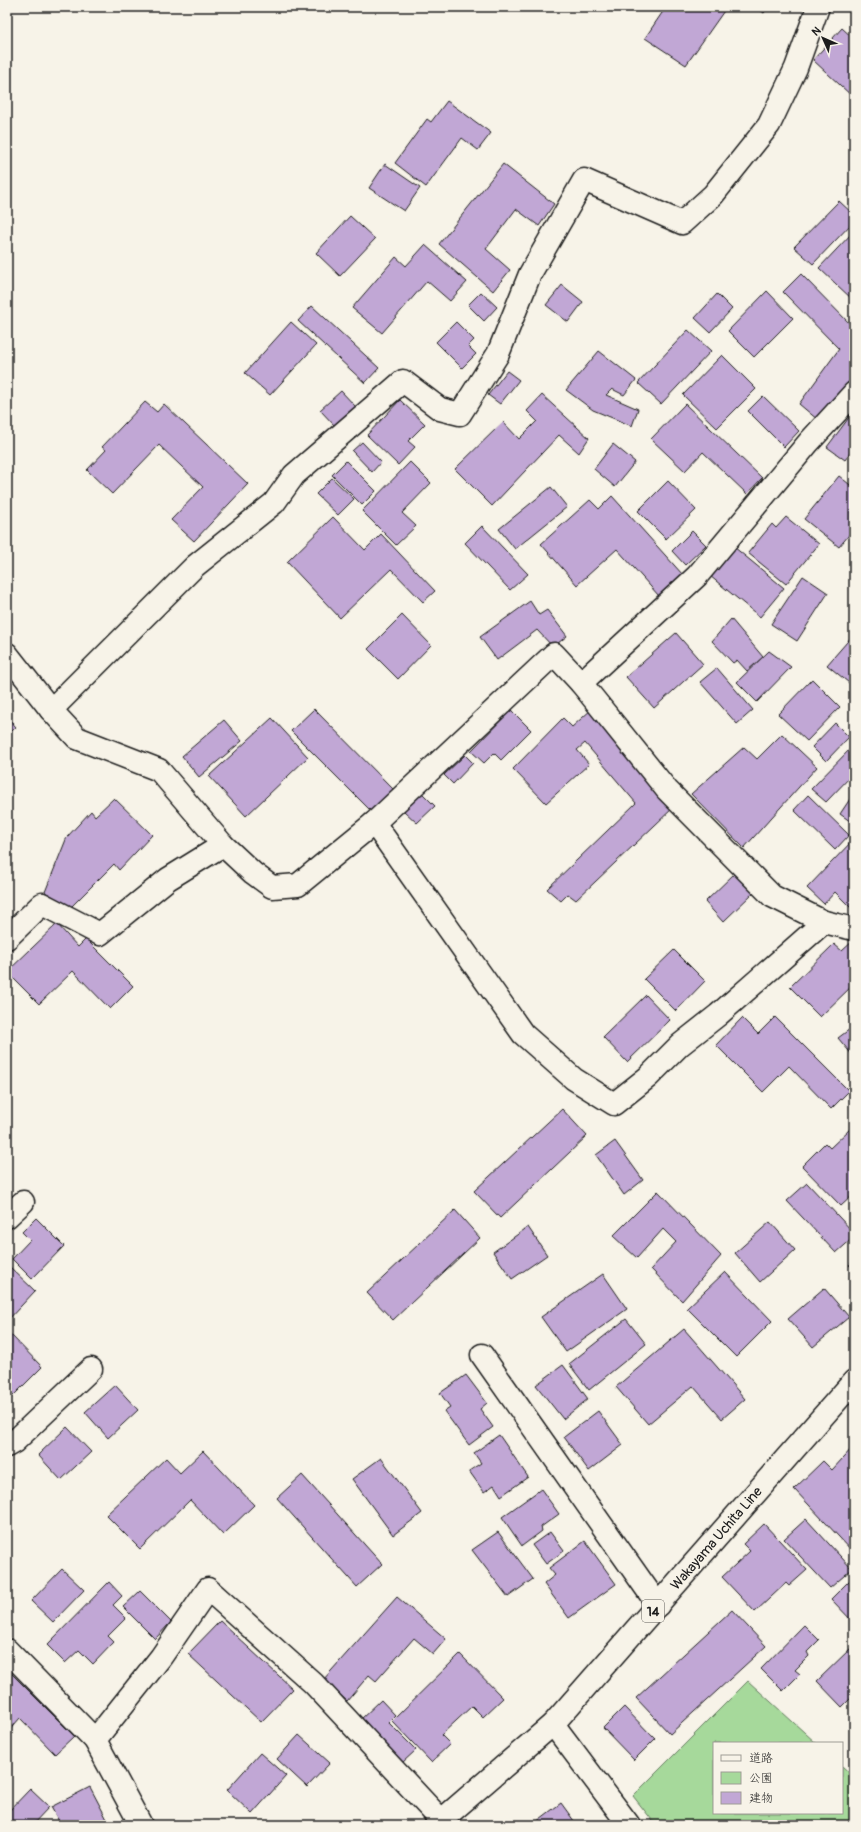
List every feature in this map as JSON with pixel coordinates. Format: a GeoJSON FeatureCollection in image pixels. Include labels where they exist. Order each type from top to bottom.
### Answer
{"type":"FeatureCollection","features":[{"type":"Feature","properties":{"kind":"street"},"geometry":{"type":"LineString","coordinates":[[51,710],[195,566],[274,503],[294,475],[403,381],[440,409],[460,414],[498,354],[530,274],[584,180],[682,223],[713,195],[769,124],[796,68],[818,7]]}},
{"type":"Feature","properties":{"kind":"street"},"geometry":{"type":"LineString","coordinates":[[581,683],[697,576],[809,442],[854,393]]}},
{"type":"Feature","properties":{"kind":"street"},"geometry":{"type":"LineString","coordinates":[[7,654],[51,710],[76,738],[159,770],[224,845],[253,873],[272,887],[298,885],[374,823],[554,654],[581,683],[667,790],[772,896],[824,922],[854,928]]}},
{"type":"Feature","properties":{"kind":"street"},"geometry":{"type":"LineString","coordinates":[[374,823],[523,1034],[574,1079],[614,1104],[648,1077],[680,1045],[718,1015],[824,922]]}},
{"type":"Feature","properties":{"kind":"street"},"geometry":{"type":"LineString","coordinates":[[7,938],[42,904],[100,934],[168,880],[224,845]]}},
{"type":"Feature","properties":{"kind":"street"},"geometry":{"type":"LineString","coordinates":[[7,1217],[22,1202]]}},
{"type":"Feature","properties":{"kind":"street"},"geometry":{"type":"LineString","coordinates":[[482,1356],[658,1605]]}},
{"type":"Feature","properties":{"kind":"street"},"geometry":{"type":"LineString","coordinates":[[7,1446],[14,1442],[91,1369]]}},
{"type":"Feature","properties":{"kind":"street","name":"Wakayama Uchita Line"},"geometry":{"type":"LineString","coordinates":[[439,1823],[554,1724],[854,1381]]}},
{"type":"Feature","properties":{"kind":"street"},"geometry":{"type":"LineString","coordinates":[[95,1740],[162,1658],[208,1589],[313,1683],[439,1823]]}},
{"type":"Feature","properties":{"kind":"street"},"geometry":{"type":"LineString","coordinates":[[7,1650],[95,1740],[141,1825]]}},
{"type":"Feature","properties":{"kind":"street"},"geometry":{"type":"LineString","coordinates":[[554,1724],[629,1825]]}},
{"type":"Feature","properties":{"kind":"green space"},"geometry":{"type":"Polygon","coordinates":[[[748,1681],[815,1742],[713,1742],[713,1814],[843,1814],[843,1767],[854,1777],[854,1825],[656,1825],[633,1796],[748,1681]]]}},
{"type":"Feature","properties":{"kind":"building"},"geometry":{"type":"Polygon","coordinates":[[[666,7],[726,8],[686,65],[645,38],[666,7]]]}},
{"type":"Feature","properties":{"kind":"building"},"geometry":{"type":"Polygon","coordinates":[[[756,7],[768,7],[764,13],[756,7]]]}},
{"type":"Feature","properties":{"kind":"building"},"geometry":{"type":"Polygon","coordinates":[[[842,28],[854,39],[854,98],[813,60],[842,28]]]}},
{"type":"Feature","properties":{"kind":"building"},"geometry":{"type":"Polygon","coordinates":[[[447,101],[491,133],[478,150],[462,138],[426,187],[395,163],[427,119],[431,122],[447,101]]]}},
{"type":"Feature","properties":{"kind":"building"},"geometry":{"type":"Polygon","coordinates":[[[385,164],[420,188],[404,211],[369,188],[385,164]]]}},
{"type":"Feature","properties":{"kind":"building"},"geometry":{"type":"Polygon","coordinates":[[[503,164],[554,204],[539,226],[516,209],[486,249],[510,270],[493,291],[439,244],[503,164]]]}},
{"type":"Feature","properties":{"kind":"building"},"geometry":{"type":"Polygon","coordinates":[[[839,201],[854,215],[854,221],[813,264],[794,247],[839,201]]]}},
{"type":"Feature","properties":{"kind":"building"},"geometry":{"type":"Polygon","coordinates":[[[350,216],[375,239],[340,276],[316,253],[350,216]]]}},
{"type":"Feature","properties":{"kind":"building"},"geometry":{"type":"Polygon","coordinates":[[[854,231],[854,299],[853,300],[819,268],[854,231]]]}},
{"type":"Feature","properties":{"kind":"building"},"geometry":{"type":"Polygon","coordinates":[[[425,245],[467,282],[450,301],[427,281],[382,333],[352,308],[396,257],[406,266],[425,245]]]}},
{"type":"Feature","properties":{"kind":"building"},"geometry":{"type":"Polygon","coordinates":[[[801,274],[854,328],[854,376],[818,420],[799,404],[839,349],[783,292],[801,274]]]}},
{"type":"Feature","properties":{"kind":"building"},"geometry":{"type":"Polygon","coordinates":[[[562,285],[583,302],[568,322],[546,305],[562,285]]]}},
{"type":"Feature","properties":{"kind":"building"},"geometry":{"type":"Polygon","coordinates":[[[767,291],[793,318],[754,357],[728,331],[767,291]]]}},
{"type":"Feature","properties":{"kind":"building"},"geometry":{"type":"Polygon","coordinates":[[[481,292],[497,307],[484,321],[468,305],[481,292]]]}},
{"type":"Feature","properties":{"kind":"building"},"geometry":{"type":"Polygon","coordinates":[[[717,294],[732,309],[710,332],[695,318],[717,294]]]}},
{"type":"Feature","properties":{"kind":"building"},"geometry":{"type":"Polygon","coordinates":[[[312,306],[379,368],[365,383],[298,321],[312,306]]]}},
{"type":"Feature","properties":{"kind":"building"},"geometry":{"type":"Polygon","coordinates":[[[291,322],[316,345],[270,395],[245,373],[291,322]]]}},
{"type":"Feature","properties":{"kind":"building"},"geometry":{"type":"Polygon","coordinates":[[[456,322],[474,340],[468,346],[476,354],[462,368],[436,342],[456,322]]]}},
{"type":"Feature","properties":{"kind":"building"},"geometry":{"type":"Polygon","coordinates":[[[688,330],[711,351],[661,404],[638,383],[688,330]]]}},
{"type":"Feature","properties":{"kind":"building"},"geometry":{"type":"Polygon","coordinates":[[[599,351],[636,380],[624,395],[612,389],[606,395],[638,409],[632,426],[593,410],[566,390],[599,351]]]}},
{"type":"Feature","properties":{"kind":"building"},"geometry":{"type":"Polygon","coordinates":[[[722,355],[756,389],[717,428],[683,395],[722,355]]]}},
{"type":"Feature","properties":{"kind":"building"},"geometry":{"type":"Polygon","coordinates":[[[507,371],[519,380],[500,404],[488,395],[507,371]]]}},
{"type":"Feature","properties":{"kind":"building"},"geometry":{"type":"Polygon","coordinates":[[[341,391],[356,407],[335,426],[320,410],[341,391]]]}},
{"type":"Feature","properties":{"kind":"building"},"geometry":{"type":"Polygon","coordinates":[[[542,395],[589,438],[579,453],[559,435],[492,506],[455,469],[503,422],[519,439],[537,421],[527,411],[542,395]]]}},
{"type":"Feature","properties":{"kind":"building"},"geometry":{"type":"Polygon","coordinates":[[[763,396],[799,431],[784,447],[748,411],[763,396]]]}},
{"type":"Feature","properties":{"kind":"building"},"geometry":{"type":"Polygon","coordinates":[[[400,400],[425,424],[408,441],[415,447],[398,465],[367,435],[400,400]]]}},
{"type":"Feature","properties":{"kind":"building"},"geometry":{"type":"Polygon","coordinates":[[[145,402],[157,412],[164,404],[248,484],[194,541],[171,520],[203,487],[159,445],[112,494],[87,470],[106,450],[102,447],[145,402]]]}},
{"type":"Feature","properties":{"kind":"building"},"geometry":{"type":"Polygon","coordinates":[[[685,404],[762,478],[747,494],[703,452],[685,471],[651,439],[685,404]]]}},
{"type":"Feature","properties":{"kind":"building"},"geometry":{"type":"Polygon","coordinates":[[[854,411],[854,448],[845,460],[827,447],[854,411]]]}},
{"type":"Feature","properties":{"kind":"building"},"geometry":{"type":"Polygon","coordinates":[[[362,442],[381,462],[372,472],[352,451],[362,442]]]}},
{"type":"Feature","properties":{"kind":"building"},"geometry":{"type":"Polygon","coordinates":[[[613,444],[635,462],[615,487],[594,469],[613,444]]]}},
{"type":"Feature","properties":{"kind":"building"},"geometry":{"type":"Polygon","coordinates":[[[346,461],[376,491],[362,505],[332,475],[346,461]]]}},
{"type":"Feature","properties":{"kind":"building"},"geometry":{"type":"Polygon","coordinates":[[[410,462],[431,483],[402,513],[416,526],[396,545],[362,511],[410,462]]]}},
{"type":"Feature","properties":{"kind":"building"},"geometry":{"type":"Polygon","coordinates":[[[839,476],[854,488],[854,529],[839,547],[804,519],[839,476]]]}},
{"type":"Feature","properties":{"kind":"building"},"geometry":{"type":"Polygon","coordinates":[[[332,478],[354,499],[338,515],[316,494],[332,478]]]}},
{"type":"Feature","properties":{"kind":"building"},"geometry":{"type":"Polygon","coordinates":[[[668,481],[696,510],[666,539],[638,511],[668,481]]]}},
{"type":"Feature","properties":{"kind":"building"},"geometry":{"type":"Polygon","coordinates":[[[551,487],[567,507],[515,549],[499,529],[551,487]]]}},
{"type":"Feature","properties":{"kind":"building"},"geometry":{"type":"Polygon","coordinates":[[[612,496],[683,575],[659,596],[617,549],[577,585],[541,544],[590,500],[599,509],[612,496]]]}},
{"type":"Feature","properties":{"kind":"building"},"geometry":{"type":"Polygon","coordinates":[[[333,517],[365,550],[381,534],[435,591],[423,602],[391,569],[340,618],[287,562],[333,517]]]}},
{"type":"Feature","properties":{"kind":"building"},"geometry":{"type":"Polygon","coordinates":[[[786,517],[819,544],[786,584],[748,553],[772,524],[776,528],[786,517]]]}},
{"type":"Feature","properties":{"kind":"building"},"geometry":{"type":"Polygon","coordinates":[[[482,526],[528,574],[510,590],[465,543],[482,526]]]}},
{"type":"Feature","properties":{"kind":"building"},"geometry":{"type":"Polygon","coordinates":[[[692,531],[706,545],[685,565],[672,551],[692,531]]]}},
{"type":"Feature","properties":{"kind":"building"},"geometry":{"type":"Polygon","coordinates":[[[734,547],[784,588],[760,617],[710,576],[734,547]]]}},
{"type":"Feature","properties":{"kind":"building"},"geometry":{"type":"Polygon","coordinates":[[[803,576],[828,593],[797,641],[771,624],[803,576]]]}},
{"type":"Feature","properties":{"kind":"building"},"geometry":{"type":"Polygon","coordinates":[[[530,601],[539,615],[547,610],[567,636],[553,647],[537,630],[497,660],[480,637],[530,601]]]}},
{"type":"Feature","properties":{"kind":"building"},"geometry":{"type":"Polygon","coordinates":[[[402,615],[431,645],[398,679],[368,649],[402,615]]]}},
{"type":"Feature","properties":{"kind":"building"},"geometry":{"type":"Polygon","coordinates":[[[731,619],[763,657],[747,671],[737,660],[733,663],[712,641],[731,619]]]}},
{"type":"Feature","properties":{"kind":"building"},"geometry":{"type":"Polygon","coordinates":[[[676,633],[703,664],[654,708],[626,677],[676,633]]]}},
{"type":"Feature","properties":{"kind":"building"},"geometry":{"type":"Polygon","coordinates":[[[854,634],[854,687],[827,665],[854,634]]]}},
{"type":"Feature","properties":{"kind":"building"},"geometry":{"type":"Polygon","coordinates":[[[769,651],[791,667],[757,702],[737,682],[769,651]]]}},
{"type":"Feature","properties":{"kind":"building"},"geometry":{"type":"Polygon","coordinates":[[[717,668],[753,710],[737,724],[700,682],[717,668]]]}},
{"type":"Feature","properties":{"kind":"building"},"geometry":{"type":"Polygon","coordinates":[[[812,679],[840,707],[807,741],[778,714],[812,679]]]}},
{"type":"Feature","properties":{"kind":"building"},"geometry":{"type":"Polygon","coordinates":[[[314,709],[393,789],[371,811],[291,731],[314,709]]]}},
{"type":"Feature","properties":{"kind":"building"},"geometry":{"type":"Polygon","coordinates":[[[592,709],[674,807],[576,900],[568,894],[561,901],[547,889],[636,803],[585,743],[577,750],[589,764],[546,803],[513,769],[563,718],[572,727],[592,709]]]}},
{"type":"Feature","properties":{"kind":"building"},"geometry":{"type":"Polygon","coordinates":[[[511,710],[531,730],[501,760],[494,753],[484,763],[471,751],[511,710]]]}},
{"type":"Feature","properties":{"kind":"building"},"geometry":{"type":"Polygon","coordinates":[[[7,717],[16,727],[7,736],[7,717]]]}},
{"type":"Feature","properties":{"kind":"building"},"geometry":{"type":"Polygon","coordinates":[[[272,718],[308,757],[246,816],[209,776],[272,718]]]}},
{"type":"Feature","properties":{"kind":"building"},"geometry":{"type":"Polygon","coordinates":[[[224,720],[242,741],[199,777],[182,756],[224,720]]]}},
{"type":"Feature","properties":{"kind":"building"},"geometry":{"type":"Polygon","coordinates":[[[835,723],[849,737],[826,761],[812,747],[835,723]]]}},
{"type":"Feature","properties":{"kind":"building"},"geometry":{"type":"Polygon","coordinates":[[[782,734],[817,767],[744,848],[691,794],[744,747],[757,759],[782,734]]]}},
{"type":"Feature","properties":{"kind":"building"},"geometry":{"type":"Polygon","coordinates":[[[854,745],[854,773],[826,802],[811,789],[854,745]]]}},
{"type":"Feature","properties":{"kind":"building"},"geometry":{"type":"Polygon","coordinates":[[[465,755],[473,763],[453,784],[444,775],[465,755]]]}},
{"type":"Feature","properties":{"kind":"building"},"geometry":{"type":"Polygon","coordinates":[[[422,793],[435,806],[417,823],[404,811],[422,793]]]}},
{"type":"Feature","properties":{"kind":"building"},"geometry":{"type":"Polygon","coordinates":[[[854,793],[854,824],[840,814],[854,793]]]}},
{"type":"Feature","properties":{"kind":"building"},"geometry":{"type":"Polygon","coordinates":[[[808,795],[849,835],[835,850],[794,810],[808,795]]]}},
{"type":"Feature","properties":{"kind":"building"},"geometry":{"type":"Polygon","coordinates":[[[114,798],[152,835],[119,870],[114,864],[71,907],[45,892],[67,837],[91,811],[95,816],[114,798]]]}},
{"type":"Feature","properties":{"kind":"building"},"geometry":{"type":"Polygon","coordinates":[[[854,839],[854,911],[835,892],[824,904],[807,888],[854,839]]]}},
{"type":"Feature","properties":{"kind":"building"},"geometry":{"type":"Polygon","coordinates":[[[735,873],[754,892],[723,922],[705,902],[735,873]]]}},
{"type":"Feature","properties":{"kind":"building"},"geometry":{"type":"Polygon","coordinates":[[[57,924],[78,947],[86,939],[133,986],[110,1009],[73,971],[39,1004],[7,972],[57,924]]]}},
{"type":"Feature","properties":{"kind":"building"},"geometry":{"type":"Polygon","coordinates":[[[854,940],[854,984],[820,1017],[790,987],[834,944],[842,951],[854,940]]]}},
{"type":"Feature","properties":{"kind":"building"},"geometry":{"type":"Polygon","coordinates":[[[674,950],[705,981],[676,1011],[644,979],[674,950]]]}},
{"type":"Feature","properties":{"kind":"building"},"geometry":{"type":"Polygon","coordinates":[[[646,995],[670,1020],[627,1062],[603,1037],[646,995]]]}},
{"type":"Feature","properties":{"kind":"building"},"geometry":{"type":"Polygon","coordinates":[[[775,1017],[849,1091],[831,1109],[789,1066],[763,1092],[716,1045],[742,1018],[758,1034],[775,1017]]]}},
{"type":"Feature","properties":{"kind":"building"},"geometry":{"type":"Polygon","coordinates":[[[854,1026],[854,1057],[838,1038],[854,1026]]]}},
{"type":"Feature","properties":{"kind":"building"},"geometry":{"type":"Polygon","coordinates":[[[562,1109],[587,1136],[500,1218],[474,1191],[562,1109]]]}},
{"type":"Feature","properties":{"kind":"building"},"geometry":{"type":"Polygon","coordinates":[[[850,1129],[854,1133],[854,1194],[841,1206],[802,1166],[825,1143],[830,1148],[850,1129]]]}},
{"type":"Feature","properties":{"kind":"building"},"geometry":{"type":"Polygon","coordinates":[[[615,1141],[643,1180],[624,1195],[596,1155],[615,1141]]]}},
{"type":"Feature","properties":{"kind":"building"},"geometry":{"type":"Polygon","coordinates":[[[807,1183],[854,1233],[854,1237],[836,1253],[787,1201],[807,1183]]]}},
{"type":"Feature","properties":{"kind":"building"},"geometry":{"type":"Polygon","coordinates":[[[658,1191],[721,1256],[682,1301],[651,1269],[676,1242],[663,1229],[637,1258],[613,1236],[658,1191]]]}},
{"type":"Feature","properties":{"kind":"building"},"geometry":{"type":"Polygon","coordinates":[[[455,1210],[480,1238],[393,1320],[367,1293],[455,1210]]]}},
{"type":"Feature","properties":{"kind":"building"},"geometry":{"type":"Polygon","coordinates":[[[36,1218],[64,1246],[32,1279],[12,1259],[30,1240],[22,1232],[36,1218]]]}},
{"type":"Feature","properties":{"kind":"building"},"geometry":{"type":"Polygon","coordinates":[[[770,1222],[795,1250],[760,1282],[735,1253],[770,1222]]]}},
{"type":"Feature","properties":{"kind":"building"},"geometry":{"type":"Polygon","coordinates":[[[528,1227],[547,1255],[512,1279],[493,1252],[528,1227]]]}},
{"type":"Feature","properties":{"kind":"building"},"geometry":{"type":"Polygon","coordinates":[[[854,1260],[854,1270],[849,1265],[854,1260]]]}},
{"type":"Feature","properties":{"kind":"building"},"geometry":{"type":"Polygon","coordinates":[[[10,1267],[35,1291],[7,1321],[7,1269],[10,1267]]]}},
{"type":"Feature","properties":{"kind":"building"},"geometry":{"type":"Polygon","coordinates":[[[725,1272],[772,1321],[736,1357],[687,1308],[725,1272]]]}},
{"type":"Feature","properties":{"kind":"building"},"geometry":{"type":"Polygon","coordinates":[[[603,1274],[627,1309],[566,1352],[541,1317],[603,1274]]]}},
{"type":"Feature","properties":{"kind":"building"},"geometry":{"type":"Polygon","coordinates":[[[824,1288],[849,1317],[813,1347],[788,1319],[824,1288]]]}},
{"type":"Feature","properties":{"kind":"building"},"geometry":{"type":"Polygon","coordinates":[[[626,1319],[646,1344],[589,1390],[569,1364],[626,1319]]]}},
{"type":"Feature","properties":{"kind":"building"},"geometry":{"type":"Polygon","coordinates":[[[684,1329],[745,1399],[722,1419],[693,1386],[648,1424],[616,1387],[684,1329]]]}},
{"type":"Feature","properties":{"kind":"building"},"geometry":{"type":"Polygon","coordinates":[[[11,1335],[42,1367],[7,1402],[7,1339],[11,1335]]]}},
{"type":"Feature","properties":{"kind":"building"},"geometry":{"type":"Polygon","coordinates":[[[563,1365],[588,1399],[563,1419],[536,1385],[563,1365]]]}},
{"type":"Feature","properties":{"kind":"building"},"geometry":{"type":"Polygon","coordinates":[[[466,1375],[487,1403],[480,1409],[493,1427],[469,1445],[444,1411],[450,1407],[440,1393],[466,1375]]]}},
{"type":"Feature","properties":{"kind":"building"},"geometry":{"type":"Polygon","coordinates":[[[115,1385],[138,1410],[108,1438],[85,1412],[115,1385]]]}},
{"type":"Feature","properties":{"kind":"building"},"geometry":{"type":"Polygon","coordinates":[[[598,1411],[623,1445],[589,1471],[564,1437],[598,1411]]]}},
{"type":"Feature","properties":{"kind":"building"},"geometry":{"type":"Polygon","coordinates":[[[67,1427],[91,1452],[61,1480],[38,1455],[67,1427]]]}},
{"type":"Feature","properties":{"kind":"building"},"geometry":{"type":"Polygon","coordinates":[[[499,1435],[528,1477],[501,1496],[494,1485],[484,1492],[469,1471],[481,1463],[474,1453],[499,1435]]]}},
{"type":"Feature","properties":{"kind":"building"},"geometry":{"type":"Polygon","coordinates":[[[854,1446],[854,1553],[794,1489],[823,1461],[832,1470],[854,1446]]]}},
{"type":"Feature","properties":{"kind":"building"},"geometry":{"type":"Polygon","coordinates":[[[203,1451],[254,1505],[223,1535],[190,1500],[140,1549],[106,1515],[166,1458],[180,1473],[203,1451]]]}},
{"type":"Feature","properties":{"kind":"building"},"geometry":{"type":"Polygon","coordinates":[[[381,1458],[422,1513],[393,1535],[352,1479],[381,1458]]]}},
{"type":"Feature","properties":{"kind":"building"},"geometry":{"type":"Polygon","coordinates":[[[302,1475],[382,1564],[357,1587],[277,1498],[302,1475]]]}},
{"type":"Feature","properties":{"kind":"building"},"geometry":{"type":"Polygon","coordinates":[[[541,1489],[559,1514],[541,1527],[542,1531],[522,1546],[502,1517],[541,1489]]]}},
{"type":"Feature","properties":{"kind":"building"},"geometry":{"type":"Polygon","coordinates":[[[806,1519],[852,1569],[830,1588],[784,1539],[806,1519]]]}},
{"type":"Feature","properties":{"kind":"building"},"geometry":{"type":"Polygon","coordinates":[[[764,1524],[807,1570],[789,1586],[786,1583],[755,1612],[722,1577],[750,1551],[743,1544],[764,1524]]]}},
{"type":"Feature","properties":{"kind":"building"},"geometry":{"type":"Polygon","coordinates":[[[498,1532],[533,1579],[508,1597],[472,1550],[498,1532]]]}},
{"type":"Feature","properties":{"kind":"building"},"geometry":{"type":"Polygon","coordinates":[[[550,1532],[564,1551],[546,1564],[532,1545],[550,1532]]]}},
{"type":"Feature","properties":{"kind":"building"},"geometry":{"type":"Polygon","coordinates":[[[585,1541],[616,1584],[569,1618],[544,1584],[555,1575],[549,1568],[585,1541]]]}},
{"type":"Feature","properties":{"kind":"building"},"geometry":{"type":"Polygon","coordinates":[[[62,1569],[84,1590],[53,1622],[31,1601],[62,1569]]]}},
{"type":"Feature","properties":{"kind":"building"},"geometry":{"type":"Polygon","coordinates":[[[854,1576],[854,1623],[831,1599],[854,1576]]]}},
{"type":"Feature","properties":{"kind":"building"},"geometry":{"type":"Polygon","coordinates":[[[109,1582],[122,1596],[113,1605],[126,1618],[108,1636],[114,1642],[93,1664],[79,1650],[65,1663],[47,1645],[109,1582]]]}},
{"type":"Feature","properties":{"kind":"building"},"geometry":{"type":"Polygon","coordinates":[[[140,1591],[171,1622],[155,1639],[123,1607],[140,1591]]]}},
{"type":"Feature","properties":{"kind":"building"},"geometry":{"type":"Polygon","coordinates":[[[397,1597],[446,1639],[433,1654],[414,1638],[376,1681],[369,1675],[347,1701],[323,1680],[397,1597]]]}},
{"type":"Feature","properties":{"kind":"building"},"geometry":{"type":"Polygon","coordinates":[[[732,1610],[766,1646],[670,1734],[636,1698],[732,1610]]]}},
{"type":"Feature","properties":{"kind":"building"},"geometry":{"type":"Polygon","coordinates":[[[220,1621],[293,1689],[261,1722],[188,1654],[220,1621]]]}},
{"type":"Feature","properties":{"kind":"building"},"geometry":{"type":"Polygon","coordinates":[[[804,1625],[819,1640],[807,1652],[809,1656],[795,1670],[800,1674],[783,1691],[761,1669],[804,1625]]]}},
{"type":"Feature","properties":{"kind":"building"},"geometry":{"type":"Polygon","coordinates":[[[852,1647],[854,1649],[854,1695],[842,1707],[817,1681],[852,1647]]]}},
{"type":"Feature","properties":{"kind":"building"},"geometry":{"type":"Polygon","coordinates":[[[460,1654],[503,1698],[483,1717],[472,1706],[441,1735],[450,1744],[431,1762],[392,1721],[460,1654]]]}},
{"type":"Feature","properties":{"kind":"building"},"geometry":{"type":"Polygon","coordinates":[[[7,1669],[74,1736],[55,1754],[20,1718],[7,1733],[7,1669]]]}},
{"type":"Feature","properties":{"kind":"building"},"geometry":{"type":"Polygon","coordinates":[[[381,1700],[395,1715],[388,1722],[416,1750],[402,1763],[360,1720],[381,1700]]]}},
{"type":"Feature","properties":{"kind":"building"},"geometry":{"type":"Polygon","coordinates":[[[624,1707],[655,1739],[634,1760],[603,1728],[624,1707]]]}},
{"type":"Feature","properties":{"kind":"building"},"geometry":{"type":"Polygon","coordinates":[[[299,1735],[330,1763],[307,1787],[277,1759],[299,1735]]]}},
{"type":"Feature","properties":{"kind":"building"},"geometry":{"type":"Polygon","coordinates":[[[260,1753],[286,1776],[252,1814],[227,1790],[260,1753]]]}},
{"type":"Feature","properties":{"kind":"building"},"geometry":{"type":"Polygon","coordinates":[[[90,1787],[110,1825],[61,1825],[51,1807],[90,1787]]]}},
{"type":"Feature","properties":{"kind":"building"},"geometry":{"type":"Polygon","coordinates":[[[30,1789],[49,1807],[32,1825],[12,1825],[7,1820],[7,1813],[30,1789]]]}},
{"type":"Feature","properties":{"kind":"building"},"geometry":{"type":"Polygon","coordinates":[[[561,1803],[577,1825],[532,1825],[561,1803]]]}}]}
